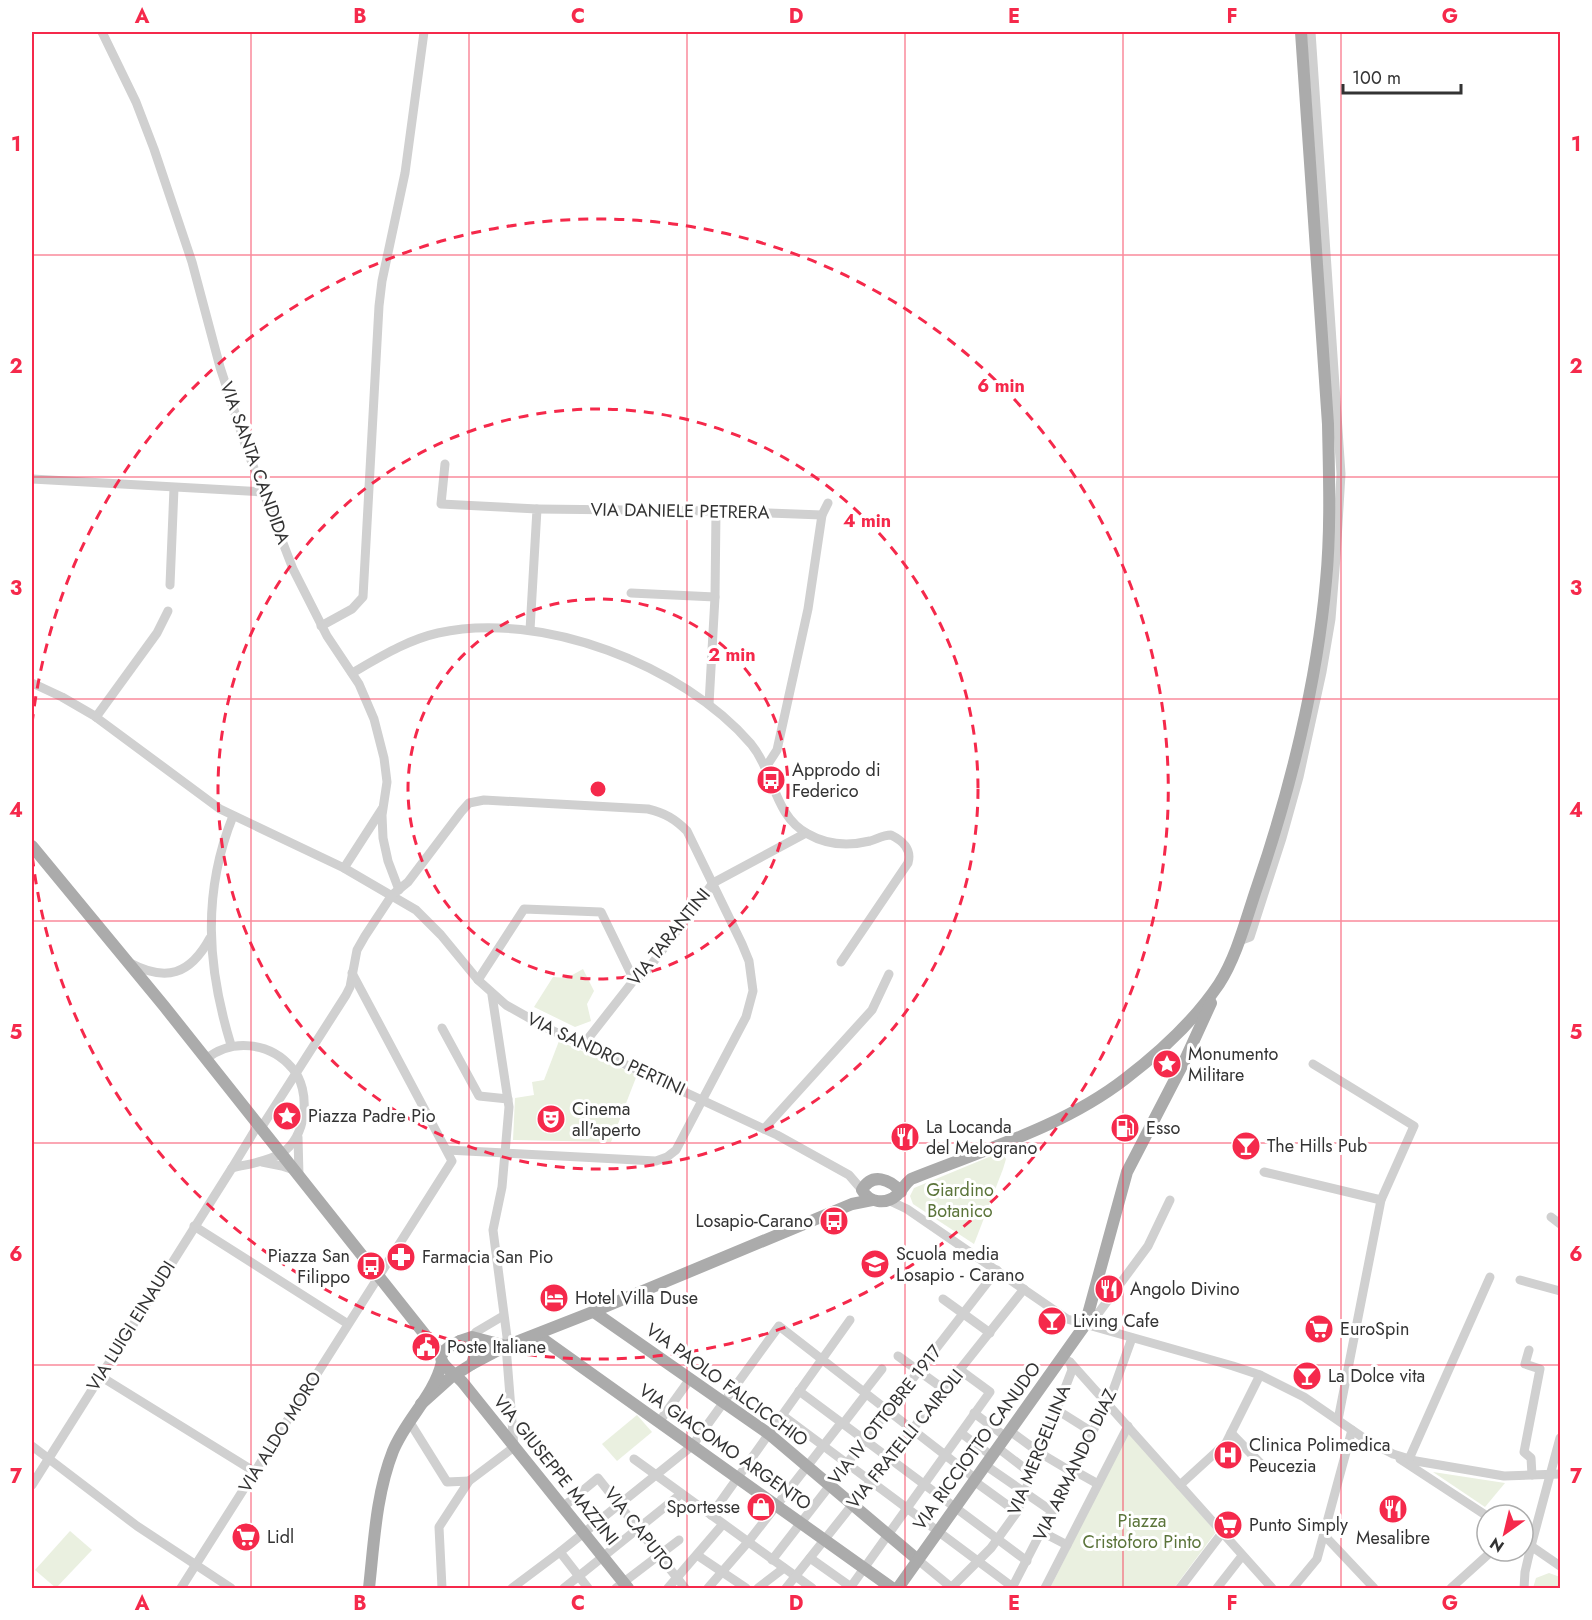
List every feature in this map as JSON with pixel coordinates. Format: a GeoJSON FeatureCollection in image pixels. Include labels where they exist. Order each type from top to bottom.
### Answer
{"type":"FeatureCollection","features":[{"type":"Feature","properties":{"kind":"main road"},"geometry":{"type":"LineString","coordinates":[[866,1194],[890,1201],[904,1187],[1073,1112],[1108,1091],[1143,1065],[1194,1016],[1220,983],[1239,941],[1290,777],[1317,646],[1326,579],[1328,424],[1301,32]]}},
{"type":"Feature","properties":{"kind":"main road"},"geometry":{"type":"LineString","coordinates":[[32,846],[260,1126],[438,1351],[448,1371],[456,1374]]}},
{"type":"Feature","properties":{"kind":"main road","name":"VIA RICCIOTTO CANUDO"},"geometry":{"type":"LineString","coordinates":[[898,1588],[1008,1434],[1066,1360],[1085,1323],[1127,1172],[1198,1034],[1220,983]]}},
{"type":"Feature","properties":{"kind":"main road"},"geometry":{"type":"LineString","coordinates":[[866,1194],[866,1184],[873,1180],[886,1180],[904,1187]]}},
{"type":"Feature","properties":{"kind":"main road"},"geometry":{"type":"LineString","coordinates":[[422,1404],[456,1374],[506,1346],[594,1312],[852,1204],[866,1194]]}},
{"type":"Feature","properties":{"kind":"main road","name":"VIA PAOLO FALCICCHIO"},"geometry":{"type":"LineString","coordinates":[[594,1312],[769,1434],[918,1560]]}},
{"type":"Feature","properties":{"kind":"main road","name":"VIA GIACOMO ARGENTO"},"geometry":{"type":"LineString","coordinates":[[537,1335],[892,1588]]}},
{"type":"Feature","properties":{"kind":"main road"},"geometry":{"type":"LineString","coordinates":[[466,1339],[476,1357],[472,1364]]}},
{"type":"Feature","properties":{"kind":"main road"},"geometry":{"type":"LineString","coordinates":[[369,1588],[383,1484],[393,1452],[409,1421],[436,1380],[446,1349],[466,1339],[506,1346]]}},
{"type":"Feature","properties":{"kind":"main road","name":"VIA GIUSEPPE MAZZINI"},"geometry":{"type":"LineString","coordinates":[[456,1374],[584,1533],[623,1587]]}},
{"type":"Feature","properties":{"kind":"street","name":"VIA SANTA CANDIDA"},"geometry":{"type":"LineString","coordinates":[[102,32],[136,102],[154,149],[192,262],[220,367],[247,450],[303,590],[321,626],[352,673],[365,698],[380,740],[387,782],[382,826],[384,848],[396,892]]}},
{"type":"Feature","properties":{"kind":"street"},"geometry":{"type":"LineString","coordinates":[[321,626],[352,609],[363,597],[382,281],[405,173],[424,32]]}},
{"type":"Feature","properties":{"kind":"street"},"geometry":{"type":"LineString","coordinates":[[1239,941],[1250,937],[1282,838],[1299,777],[1331,619],[1341,474],[1311,32]]}},
{"type":"Feature","properties":{"kind":"street","name":"VIA DANIELE PETRERA"},"geometry":{"type":"LineString","coordinates":[[445,464],[441,504],[537,509],[822,515]]}},
{"type":"Feature","properties":{"kind":"street"},"geometry":{"type":"LineString","coordinates":[[32,479],[264,492]]}},
{"type":"Feature","properties":{"kind":"street"},"geometry":{"type":"LineString","coordinates":[[170,585],[174,488]]}},
{"type":"Feature","properties":{"kind":"street"},"geometry":{"type":"LineString","coordinates":[[766,767],[777,750],[808,609],[822,515],[828,503]]}},
{"type":"Feature","properties":{"kind":"street"},"geometry":{"type":"LineString","coordinates":[[530,630],[537,509]]}},
{"type":"Feature","properties":{"kind":"street"},"geometry":{"type":"LineString","coordinates":[[709,704],[715,597],[716,511]]}},
{"type":"Feature","properties":{"kind":"street"},"geometry":{"type":"LineString","coordinates":[[630,592],[715,597]]}},
{"type":"Feature","properties":{"kind":"street"},"geometry":{"type":"LineString","coordinates":[[96,717],[158,633],[168,611]]}},
{"type":"Feature","properties":{"kind":"street"},"geometry":{"type":"LineString","coordinates":[[352,673],[398,646],[430,635],[461,630],[530,630],[613,652],[652,670],[709,704],[753,746],[766,767],[783,810],[797,827],[815,838],[841,844],[861,843],[891,835],[905,844],[909,851],[908,863],[841,962]]}},
{"type":"Feature","properties":{"kind":"street","name":"VIA SANDRO PERTINI"},"geometry":{"type":"LineString","coordinates":[[32,682],[96,717],[178,779],[233,816],[396,892],[426,919],[492,995],[533,1021],[764,1129],[849,1175]]}},
{"type":"Feature","properties":{"kind":"street","name":"VIA LUIGI EINAUDI"},"geometry":{"type":"LineString","coordinates":[[32,1485],[194,1226],[346,995],[357,950],[396,892],[408,882],[466,806],[484,800],[648,809],[676,819],[687,831],[734,924],[749,961],[753,991],[746,1017],[676,1150],[656,1161],[447,1150]]}},
{"type":"Feature","properties":{"kind":"street"},"geometry":{"type":"LineString","coordinates":[[344,868],[384,806]]}},
{"type":"Feature","properties":{"kind":"street"},"geometry":{"type":"LineString","coordinates":[[231,1045],[215,985],[211,936],[212,895],[224,841],[233,816]]}},
{"type":"Feature","properties":{"kind":"street","name":"VIA TARANTINI"},"geometry":{"type":"LineString","coordinates":[[582,1045],[634,980],[645,973],[712,883],[806,833]]}},
{"type":"Feature","properties":{"kind":"street"},"geometry":{"type":"LineString","coordinates":[[478,980],[524,909],[601,912],[634,980]]}},
{"type":"Feature","properties":{"kind":"street"},"geometry":{"type":"LineString","coordinates":[[128,962],[155,974],[177,972],[196,958],[211,936]]}},
{"type":"Feature","properties":{"kind":"street"},"geometry":{"type":"LineString","coordinates":[[352,973],[447,1150]]}},
{"type":"Feature","properties":{"kind":"street"},"geometry":{"type":"LineString","coordinates":[[764,1129],[872,1011],[889,974]]}},
{"type":"Feature","properties":{"kind":"street"},"geometry":{"type":"LineString","coordinates":[[442,1588],[439,1527],[469,1481],[514,1447],[507,1337],[493,1230],[502,1187],[508,1099],[492,995]]}},
{"type":"Feature","properties":{"kind":"street"},"geometry":{"type":"LineString","coordinates":[[442,1028],[479,1096],[508,1099]]}},
{"type":"Feature","properties":{"kind":"street"},"geometry":{"type":"LineString","coordinates":[[206,1059],[219,1049],[231,1045],[262,1048],[282,1059],[296,1074],[304,1111],[299,1135],[296,1173],[282,1166],[260,1162]]}},
{"type":"Feature","properties":{"kind":"street"},"geometry":{"type":"LineString","coordinates":[[1313,1064],[1414,1126],[1381,1200],[1338,1420]]}},
{"type":"Feature","properties":{"kind":"street"},"geometry":{"type":"LineString","coordinates":[[232,1168],[260,1162],[281,1154],[299,1135]]}},
{"type":"Feature","properties":{"kind":"street","name":"VIA ALDO MORO"},"geometry":{"type":"LineString","coordinates":[[181,1588],[450,1166],[452,1161],[447,1150]]}},
{"type":"Feature","properties":{"kind":"street"},"geometry":{"type":"LineString","coordinates":[[1264,1172],[1381,1200]]}},
{"type":"Feature","properties":{"kind":"street"},"geometry":{"type":"LineString","coordinates":[[849,1175],[873,1180]]}},
{"type":"Feature","properties":{"kind":"street"},"geometry":{"type":"LineString","coordinates":[[849,1175],[866,1194]]}},
{"type":"Feature","properties":{"kind":"street"},"geometry":{"type":"LineString","coordinates":[[904,1187],[907,1209]]}},
{"type":"Feature","properties":{"kind":"street"},"geometry":{"type":"LineString","coordinates":[[1085,1323],[1097,1315],[1148,1246],[1170,1200]]}},
{"type":"Feature","properties":{"kind":"street"},"geometry":{"type":"LineString","coordinates":[[890,1201],[907,1209],[1067,1319],[1260,1375],[1304,1397],[1475,1508]]}},
{"type":"Feature","properties":{"kind":"street"},"geometry":{"type":"LineString","coordinates":[[1551,1217],[1560,1224]]}},
{"type":"Feature","properties":{"kind":"street"},"geometry":{"type":"LineString","coordinates":[[194,1226],[348,1324]]}},
{"type":"Feature","properties":{"kind":"street","name":"VIA IV OTTOBRE 1917"},"geometry":{"type":"LineString","coordinates":[[772,1560],[997,1270]]}},
{"type":"Feature","properties":{"kind":"street"},"geometry":{"type":"LineString","coordinates":[[1409,1459],[1490,1277]]}},
{"type":"Feature","properties":{"kind":"street"},"geometry":{"type":"LineString","coordinates":[[1520,1280],[1560,1290]]}},
{"type":"Feature","properties":{"kind":"street","name":"VIA FRATELLI CAIROLI"},"geometry":{"type":"LineString","coordinates":[[786,1588],[1024,1289]]}},
{"type":"Feature","properties":{"kind":"street"},"geometry":{"type":"LineString","coordinates":[[943,1299],[990,1333]]}},
{"type":"Feature","properties":{"kind":"street"},"geometry":{"type":"LineString","coordinates":[[466,1339],[503,1316]]}},
{"type":"Feature","properties":{"kind":"street"},"geometry":{"type":"LineString","coordinates":[[711,1515],[850,1320]]}},
{"type":"Feature","properties":{"kind":"street"},"geometry":{"type":"LineString","coordinates":[[512,1588],[692,1446],[779,1326],[1017,1512]]}},
{"type":"Feature","properties":{"kind":"street","name":"VIA ARMANDO DIAZ"},"geometry":{"type":"LineString","coordinates":[[1013,1588],[1107,1403],[1132,1338]]}},
{"type":"Feature","properties":{"kind":"street"},"geometry":{"type":"LineString","coordinates":[[1529,1350],[1525,1364],[1540,1369],[1524,1452],[1531,1458],[1532,1475]]}},
{"type":"Feature","properties":{"kind":"street"},"geometry":{"type":"LineString","coordinates":[[898,1356],[945,1390]]}},
{"type":"Feature","properties":{"kind":"street"},"geometry":{"type":"LineString","coordinates":[[1066,1360],[1272,1588]]}},
{"type":"Feature","properties":{"kind":"street","name":"VIA MERGELLINA"},"geometry":{"type":"LineString","coordinates":[[951,1588],[998,1540],[1017,1512],[1072,1370],[1066,1360]]}},
{"type":"Feature","properties":{"kind":"street"},"geometry":{"type":"LineString","coordinates":[[708,1588],[748,1542],[775,1505],[842,1424],[882,1369]]}},
{"type":"Feature","properties":{"kind":"street"},"geometry":{"type":"LineString","coordinates":[[810,1558],[850,1588],[990,1392],[960,1371]]}},
{"type":"Feature","properties":{"kind":"street"},"geometry":{"type":"LineString","coordinates":[[1180,1485],[1226,1443],[1260,1375]]}},
{"type":"Feature","properties":{"kind":"street"},"geometry":{"type":"LineString","coordinates":[[100,1376],[255,1472]]}},
{"type":"Feature","properties":{"kind":"street"},"geometry":{"type":"LineString","coordinates":[[659,1422],[690,1379]]}},
{"type":"Feature","properties":{"kind":"street"},"geometry":{"type":"LineString","coordinates":[[799,1391],[1027,1561]]}},
{"type":"Feature","properties":{"kind":"street"},"geometry":{"type":"LineString","coordinates":[[1057,1410],[1092,1432]]}},
{"type":"Feature","properties":{"kind":"street"},"geometry":{"type":"LineString","coordinates":[[974,1413],[1040,1453],[1098,1484]]}},
{"type":"Feature","properties":{"kind":"street"},"geometry":{"type":"LineString","coordinates":[[782,1415],[1013,1588]]}},
{"type":"Feature","properties":{"kind":"street"},"geometry":{"type":"LineString","coordinates":[[409,1421],[447,1482],[469,1481]]}},
{"type":"Feature","properties":{"kind":"street"},"geometry":{"type":"LineString","coordinates":[[1045,1588],[1128,1426]]}},
{"type":"Feature","properties":{"kind":"street"},"geometry":{"type":"LineString","coordinates":[[1293,1588],[1314,1564],[1352,1430]]}},
{"type":"Feature","properties":{"kind":"street"},"geometry":{"type":"LineString","coordinates":[[961,1433],[992,1457],[1025,1493],[1053,1512]]}},
{"type":"Feature","properties":{"kind":"street"},"geometry":{"type":"LineString","coordinates":[[1231,1433],[1262,1465]]}},
{"type":"Feature","properties":{"kind":"street"},"geometry":{"type":"LineString","coordinates":[[1535,1524],[1556,1474],[1560,1438]]}},
{"type":"Feature","properties":{"kind":"street"},"geometry":{"type":"LineString","coordinates":[[32,1446],[137,1526],[231,1588]]}},
{"type":"Feature","properties":{"kind":"street"},"geometry":{"type":"LineString","coordinates":[[1393,1454],[1504,1476],[1556,1474]]}},
{"type":"Feature","properties":{"kind":"street"},"geometry":{"type":"LineString","coordinates":[[992,1457],[1032,1474]]}},
{"type":"Feature","properties":{"kind":"street"},"geometry":{"type":"LineString","coordinates":[[634,1460],[812,1588]]}},
{"type":"Feature","properties":{"kind":"street","name":"VIA CAPUTO"},"geometry":{"type":"LineString","coordinates":[[562,1507],[598,1478],[685,1588]]}},
{"type":"Feature","properties":{"kind":"street"},"geometry":{"type":"LineString","coordinates":[[564,1588],[681,1494]]}},
{"type":"Feature","properties":{"kind":"street"},"geometry":{"type":"LineString","coordinates":[[668,1588],[723,1524]]}},
{"type":"Feature","properties":{"kind":"street"},"geometry":{"type":"LineString","coordinates":[[1042,1532],[1067,1545]]}},
{"type":"Feature","properties":{"kind":"street"},"geometry":{"type":"LineString","coordinates":[[1181,1588],[1222,1533]]}},
{"type":"Feature","properties":{"kind":"street"},"geometry":{"type":"LineString","coordinates":[[1324,1535],[1374,1588]]}},
{"type":"Feature","properties":{"kind":"street"},"geometry":{"type":"LineString","coordinates":[[623,1587],[679,1540]]}},
{"type":"Feature","properties":{"kind":"street"},"geometry":{"type":"LineString","coordinates":[[1535,1549],[1560,1566]]}},
{"type":"Feature","properties":{"kind":"street"},"geometry":{"type":"LineString","coordinates":[[560,1552],[588,1588]]}},
{"type":"Feature","properties":{"kind":"street"},"geometry":{"type":"LineString","coordinates":[[697,1555],[746,1588]]}},
{"type":"Feature","properties":{"kind":"street"},"geometry":{"type":"LineString","coordinates":[[1217,1588],[1242,1556]]}},
{"type":"Feature","properties":{"kind":"street"},"geometry":{"type":"LineString","coordinates":[[918,1560],[951,1588]]}},
{"type":"Feature","properties":{"kind":"street"},"geometry":{"type":"LineString","coordinates":[[1451,1588],[1479,1563]]}},
{"type":"Feature","properties":{"kind":"street"},"geometry":{"type":"LineString","coordinates":[[1524,1588],[1526,1563]]}},
{"type":"Feature","properties":{"kind":"street"},"geometry":{"type":"LineString","coordinates":[[759,1588],[784,1568]]}},
{"type":"Feature","properties":{"kind":"green space"},"geometry":{"type":"Polygon","coordinates":[[[583,969],[594,991],[587,1004],[591,1021],[575,1027],[534,1007],[553,977],[567,978],[583,969]]]}},
{"type":"Feature","properties":{"kind":"green space"},"geometry":{"type":"Polygon","coordinates":[[[559,1041],[637,1075],[611,1142],[513,1140],[515,1098],[534,1095],[532,1082],[544,1080],[559,1041]]]}},
{"type":"Feature","properties":{"kind":"green space","name":"Giardino Botanico"},"geometry":{"type":"Polygon","coordinates":[[[1001,1152],[1006,1159],[974,1244],[913,1204],[910,1196],[914,1188],[1001,1152]]]}},
{"type":"Feature","properties":{"kind":"green space"},"geometry":{"type":"Polygon","coordinates":[[[637,1415],[652,1432],[617,1461],[602,1444],[637,1415]]]}},
{"type":"Feature","properties":{"kind":"green space","name":"Piazza Cristoforo Pinto"},"geometry":{"type":"Polygon","coordinates":[[[1128,1432],[1216,1532],[1174,1588],[1050,1588],[1128,1432]]]}},
{"type":"Feature","properties":{"kind":"green space"},"geometry":{"type":"Polygon","coordinates":[[[1433,1472],[1505,1483],[1488,1503],[1479,1503],[1433,1472]]]}},
{"type":"Feature","properties":{"kind":"green space"},"geometry":{"type":"Polygon","coordinates":[[[70,1531],[92,1550],[56,1588],[35,1570],[70,1531]]]}},
{"type":"Feature","properties":{"kind":"green space"},"geometry":{"type":"Polygon","coordinates":[[[1549,1573],[1560,1577],[1560,1588],[1533,1588],[1536,1578],[1549,1573]]]}},
{"type":"Feature","properties":{"kind":"place","name":"Approdo di Federico"},"geometry":{"type":"Point","coordinates":[771,780]}},
{"type":"Feature","properties":{"kind":"place","name":"Monumento Militare"},"geometry":{"type":"Point","coordinates":[1167,1064]}},
{"type":"Feature","properties":{"kind":"place","name":"Piazza Padre Pio"},"geometry":{"type":"Point","coordinates":[287,1116]}},
{"type":"Feature","properties":{"kind":"place","name":"Cinema all'aperto"},"geometry":{"type":"Point","coordinates":[551,1119]}},
{"type":"Feature","properties":{"kind":"place","name":"Esso"},"geometry":{"type":"Point","coordinates":[1125,1128]}},
{"type":"Feature","properties":{"kind":"place","name":"La Locanda del Melograno"},"geometry":{"type":"Point","coordinates":[905,1137]}},
{"type":"Feature","properties":{"kind":"place","name":"The Hills Pub"},"geometry":{"type":"Point","coordinates":[1246,1146]}},
{"type":"Feature","properties":{"kind":"place","name":"Losapio-Carano"},"geometry":{"type":"Point","coordinates":[834,1221]}},
{"type":"Feature","properties":{"kind":"place","name":"Farmacia San Pio"},"geometry":{"type":"Point","coordinates":[401,1257]}},
{"type":"Feature","properties":{"kind":"place","name":"Scuola media Losapio - Carano"},"geometry":{"type":"Point","coordinates":[875,1264]}},
{"type":"Feature","properties":{"kind":"place","name":"Piazza San Filippo"},"geometry":{"type":"Point","coordinates":[371,1266]}},
{"type":"Feature","properties":{"kind":"place","name":"Angolo Divino"},"geometry":{"type":"Point","coordinates":[1109,1289]}},
{"type":"Feature","properties":{"kind":"place","name":"Hotel Villa Duse"},"geometry":{"type":"Point","coordinates":[554,1298]}},
{"type":"Feature","properties":{"kind":"place","name":"Living Cafe"},"geometry":{"type":"Point","coordinates":[1052,1321]}},
{"type":"Feature","properties":{"kind":"place","name":"EuroSpin"},"geometry":{"type":"Point","coordinates":[1319,1329]}},
{"type":"Feature","properties":{"kind":"place","name":"Poste Italiane"},"geometry":{"type":"Point","coordinates":[426,1347]}},
{"type":"Feature","properties":{"kind":"place","name":"La Dolce vita"},"geometry":{"type":"Point","coordinates":[1307,1376]}},
{"type":"Feature","properties":{"kind":"place","name":"Clinica Polimedica Peucezia"},"geometry":{"type":"Point","coordinates":[1228,1455]}},
{"type":"Feature","properties":{"kind":"place","name":"Sportesse"},"geometry":{"type":"Point","coordinates":[761,1507]}},
{"type":"Feature","properties":{"kind":"place","name":"Mesalibre"},"geometry":{"type":"Point","coordinates":[1393,1509]}},
{"type":"Feature","properties":{"kind":"place","name":"Punto Simply"},"geometry":{"type":"Point","coordinates":[1228,1525]}},
{"type":"Feature","properties":{"kind":"place","name":"Lidl"},"geometry":{"type":"Point","coordinates":[246,1537]}}]}
